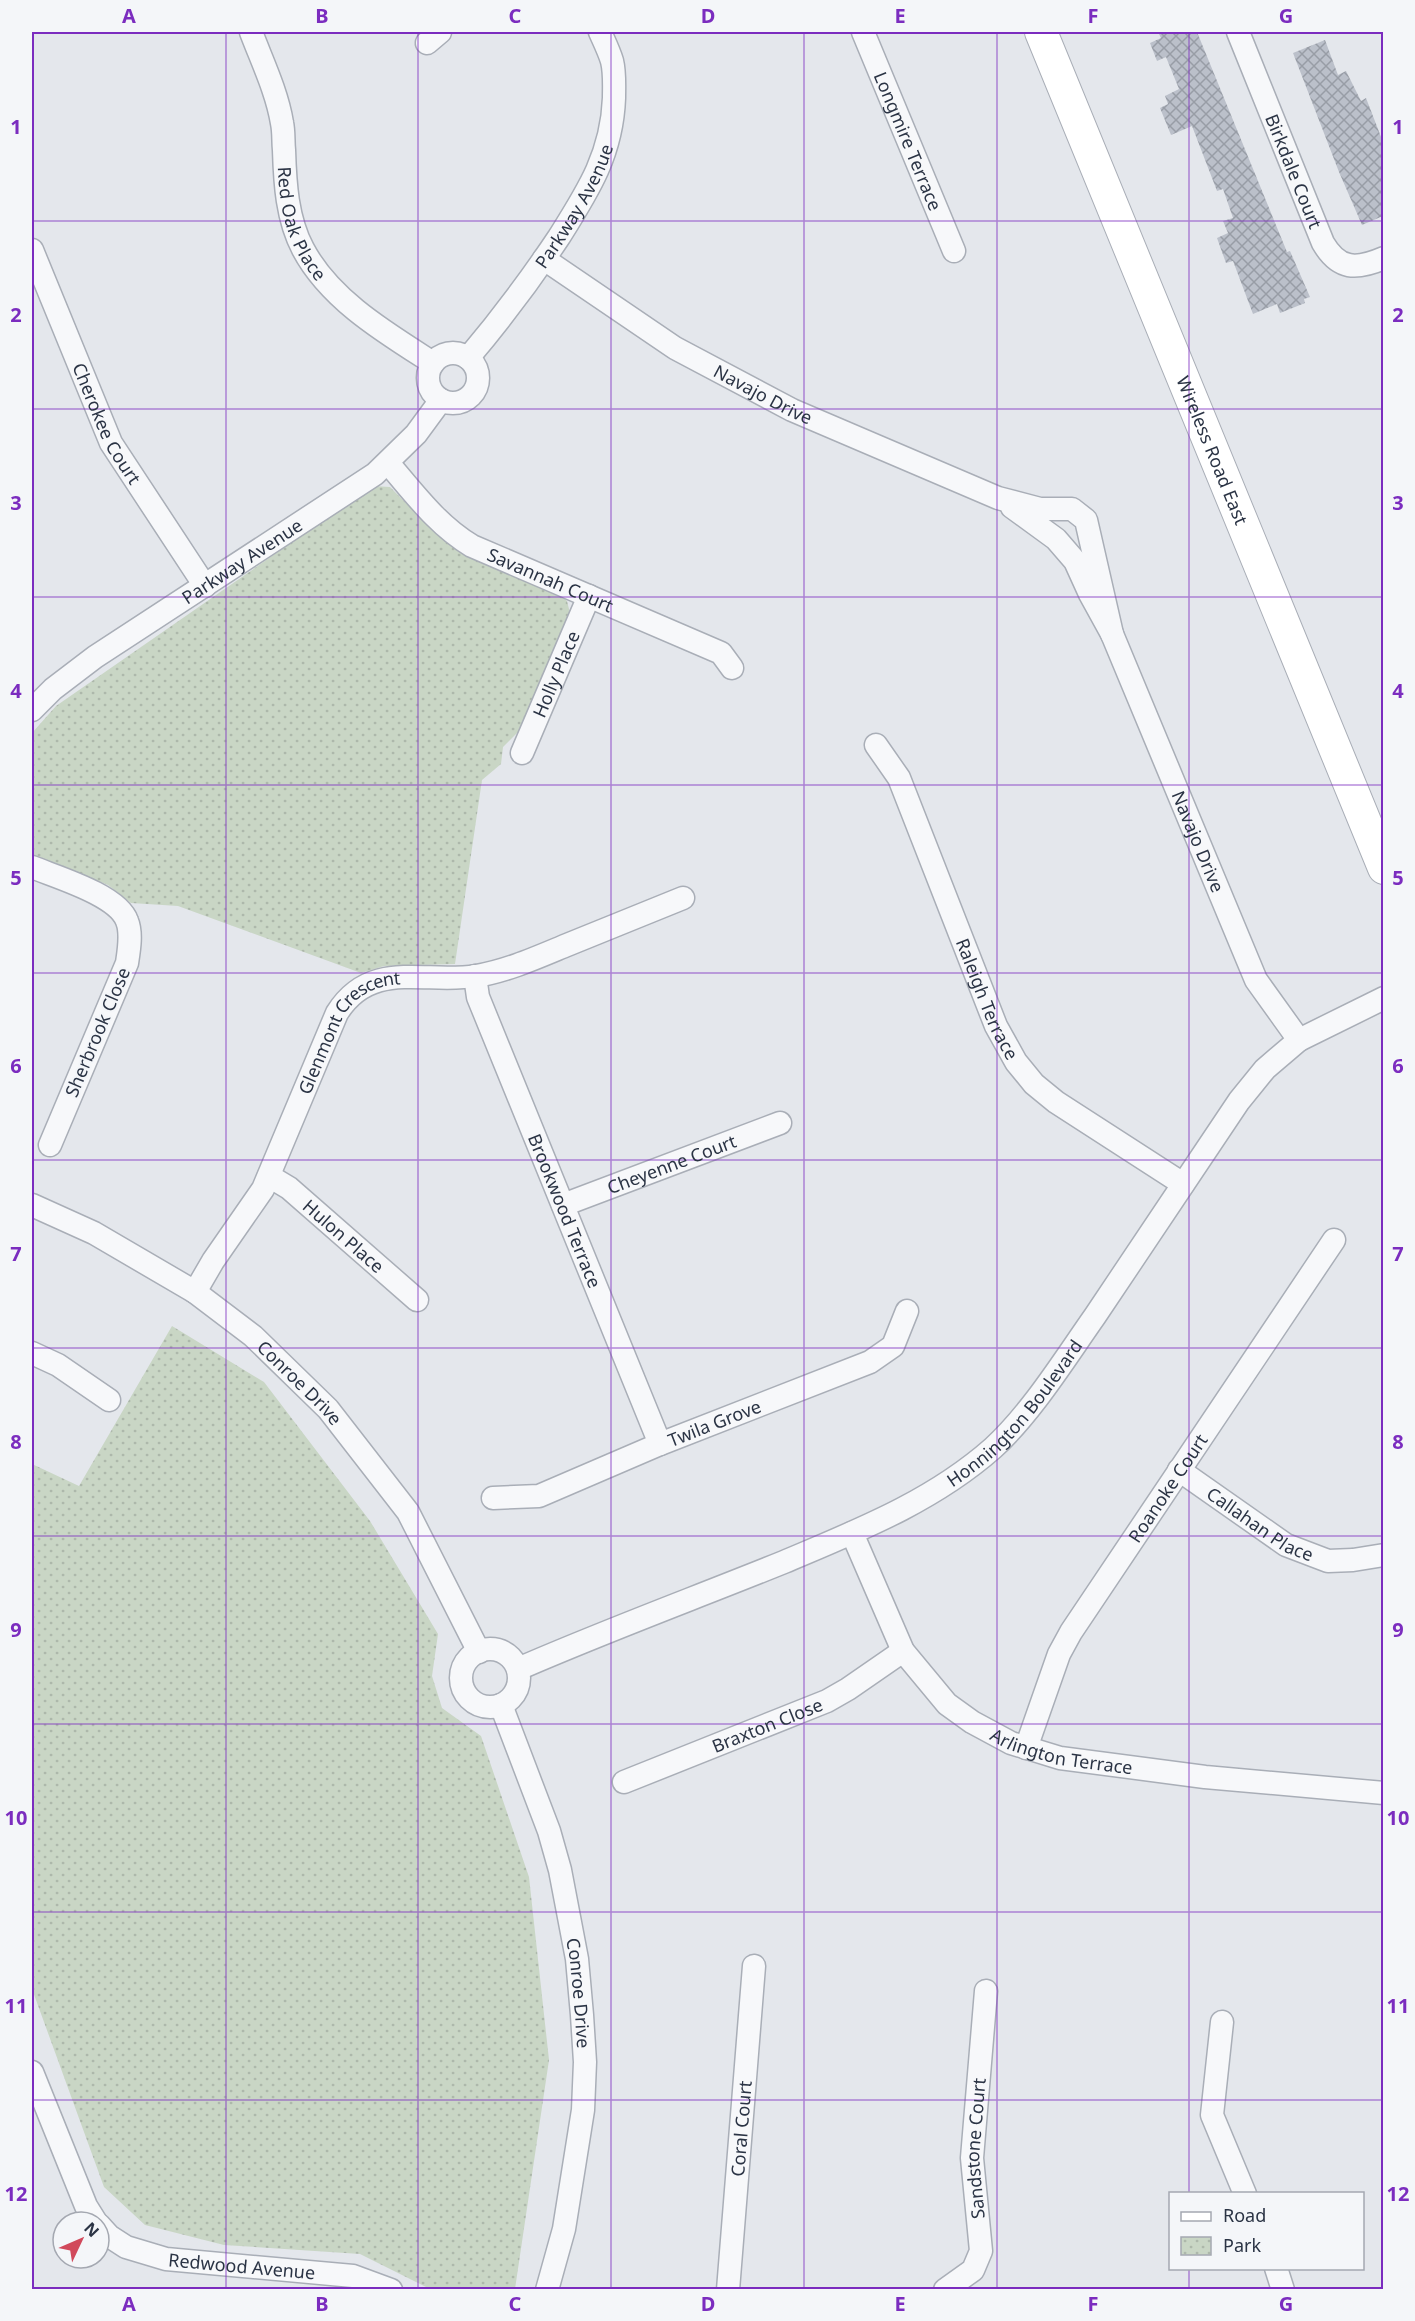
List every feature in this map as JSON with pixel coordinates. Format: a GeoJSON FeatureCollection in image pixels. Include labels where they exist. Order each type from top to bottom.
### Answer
{"type":"FeatureCollection","features":[{"type":"Feature","properties":{"kind":"street","name":"Red Oak Place"},"geometry":{"type":"LineString","coordinates":[[251,32],[283,124],[288,205],[303,248],[317,270],[339,294],[384,331],[433,363]]}},
{"type":"Feature","properties":{"kind":"street","name":"Parkway Avenue"},"geometry":{"type":"LineString","coordinates":[[468,358],[502,318],[544,259],[590,188],[605,153],[613,120],[614,87],[612,62],[600,32]]}},
{"type":"Feature","properties":{"kind":"street","name":"Longmire Terrace"},"geometry":{"type":"LineString","coordinates":[[863,32],[954,251]]}},
{"type":"Feature","properties":{"kind":"street","name":"Wireless Road East"},"geometry":{"type":"LineString","coordinates":[[1041,32],[1383,868]]}},
{"type":"Feature","properties":{"kind":"street","name":"Birkdale Court"},"geometry":{"type":"LineString","coordinates":[[1238,32],[1323,243],[1331,257],[1348,265],[1368,265],[1383,258]]}},
{"type":"Feature","properties":{"kind":"street","name":"Cherokee Court"},"geometry":{"type":"LineString","coordinates":[[32,250],[111,443],[205,586]]}},
{"type":"Feature","properties":{"kind":"street","name":"Navajo Drive"},"geometry":{"type":"LineString","coordinates":[[544,259],[675,348],[783,405],[998,498],[1040,509],[1072,509],[1086,520],[1112,634]]}},
{"type":"Feature","properties":{"kind":"street"},"geometry":{"type":"LineString","coordinates":[[453,353],[468,358],[476,369],[478,379],[471,396],[453,403],[435,396],[429,379],[433,363],[444,355],[453,353]]}},
{"type":"Feature","properties":{"kind":"street","name":"Parkway Avenue"},"geometry":{"type":"LineString","coordinates":[[32,710],[53,688],[94,657],[340,498],[388,463],[416,434],[441,400]]}},
{"type":"Feature","properties":{"kind":"street","name":"Savannah Court"},"geometry":{"type":"LineString","coordinates":[[388,463],[431,512],[458,538],[721,653],[732,668]]}},
{"type":"Feature","properties":{"kind":"street","name":"Navajo Drive"},"geometry":{"type":"LineString","coordinates":[[998,498],[1056,539],[1075,561],[1089,594],[1112,634],[1256,980],[1299,1040]]}},
{"type":"Feature","properties":{"kind":"street","name":"Holly Place"},"geometry":{"type":"LineString","coordinates":[[522,753],[590,597]]}},
{"type":"Feature","properties":{"kind":"street","name":"Raleigh Terrace"},"geometry":{"type":"LineString","coordinates":[[876,745],[899,778],[996,1026],[1016,1062],[1034,1084],[1056,1102],[1183,1184]]}},
{"type":"Feature","properties":{"kind":"street","name":"Sherbrook Close"},"geometry":{"type":"LineString","coordinates":[[32,867],[110,902],[122,911],[128,922],[129,936],[127,963],[50,1145]]}},
{"type":"Feature","properties":{"kind":"street","name":"Glenmont Crescent"},"geometry":{"type":"LineString","coordinates":[[195,1292],[213,1261],[263,1188],[337,1013],[352,993],[372,981],[390,977],[475,976],[533,959],[683,898]]}},
{"type":"Feature","properties":{"kind":"street","name":"Brookwood Terrace"},"geometry":{"type":"LineString","coordinates":[[475,976],[478,997],[660,1444]]}},
{"type":"Feature","properties":{"kind":"street","name":"Honnington Boulevard"},"geometry":{"type":"LineString","coordinates":[[518,1669],[852,1533],[929,1495],[991,1449],[1015,1426],[1077,1342],[1245,1093],[1265,1069],[1299,1040],[1383,998]]}},
{"type":"Feature","properties":{"kind":"street","name":"Cheyenne Court"},"geometry":{"type":"LineString","coordinates":[[563,1205],[780,1123]]}},
{"type":"Feature","properties":{"kind":"street","name":"Hulon Place"},"geometry":{"type":"LineString","coordinates":[[268,1176],[289,1188],[417,1300]]}},
{"type":"Feature","properties":{"kind":"street","name":"Conroe Drive"},"geometry":{"type":"LineString","coordinates":[[32,1205],[94,1233],[195,1292],[253,1336],[335,1418],[408,1512],[479,1652]]}},
{"type":"Feature","properties":{"kind":"street","name":"Roanoke Court"},"geometry":{"type":"LineString","coordinates":[[1026,1748],[1059,1654],[1071,1632],[1334,1240]]}},
{"type":"Feature","properties":{"kind":"street","name":"Twila Grove"},"geometry":{"type":"LineString","coordinates":[[493,1498],[539,1496],[660,1444],[870,1362],[893,1346],[908,1311]]}},
{"type":"Feature","properties":{"kind":"street"},"geometry":{"type":"LineString","coordinates":[[32,1353],[57,1365],[109,1400]]}},
{"type":"Feature","properties":{"kind":"street","name":"Callahan Place"},"geometry":{"type":"LineString","coordinates":[[1179,1470],[1286,1545],[1328,1561],[1383,1555]]}},
{"type":"Feature","properties":{"kind":"street","name":"Arlington Terrace"},"geometry":{"type":"LineString","coordinates":[[852,1533],[903,1651],[947,1704],[972,1722],[1011,1743],[1059,1758],[1204,1777],[1383,1793]]}},
{"type":"Feature","properties":{"kind":"street"},"geometry":{"type":"LineString","coordinates":[[491,1649],[501,1652],[511,1658],[518,1669],[518,1689],[501,1706],[490,1708],[481,1706],[469,1699],[463,1690],[461,1678],[463,1668],[470,1657],[479,1652],[491,1649]]}},
{"type":"Feature","properties":{"kind":"street","name":"Braxton Close"},"geometry":{"type":"LineString","coordinates":[[624,1782],[826,1701],[848,1689],[903,1651]]}},
{"type":"Feature","properties":{"kind":"street","name":"Conroe Drive"},"geometry":{"type":"LineString","coordinates":[[501,1706],[549,1831],[560,1870],[577,1959],[582,2015],[585,2062],[583,2110],[564,2229],[547,2289]]}},
{"type":"Feature","properties":{"kind":"street","name":"Coral Court"},"geometry":{"type":"LineString","coordinates":[[728,2289],[754,1966]]}},
{"type":"Feature","properties":{"kind":"street","name":"Sandstone Court"},"geometry":{"type":"LineString","coordinates":[[945,2289],[973,2270],[981,2251],[972,2158],[986,1991]]}},
{"type":"Feature","properties":{"kind":"street"},"geometry":{"type":"LineString","coordinates":[[1222,2022],[1212,2115],[1245,2192]]}},
{"type":"Feature","properties":{"kind":"street"},"geometry":{"type":"LineString","coordinates":[[32,2072],[88,2210]]}},
{"type":"Feature","properties":{"kind":"street","name":"Redwood Avenue"},"geometry":{"type":"LineString","coordinates":[[111,2237],[126,2247],[166,2259],[353,2276],[386,2288]]}},
{"type":"Feature","properties":{"kind":"street"},"geometry":{"type":"LineString","coordinates":[[1277,2270],[1283,2289]]}},
{"type":"Feature","properties":{"kind":"green space"},"geometry":{"type":"Polygon","coordinates":[[[373,486],[390,487],[456,548],[553,588],[567,601],[570,613],[522,728],[503,747],[501,764],[482,780],[455,964],[384,966],[361,973],[178,906],[131,903],[108,885],[32,854],[32,733],[56,706],[373,486]]]}},
{"type":"Feature","properties":{"kind":"green space"},"geometry":{"type":"Polygon","coordinates":[[[172,1326],[264,1382],[370,1521],[438,1634],[432,1676],[442,1708],[481,1736],[529,1877],[549,2060],[515,2289],[430,2289],[360,2254],[224,2245],[145,2225],[104,2187],[32,1989],[32,1464],[79,1486],[172,1326]]]}},
{"type":"Feature","properties":{"kind":"building"},"geometry":{"type":"Polygon","coordinates":[[[1158,32],[1197,32],[1287,252],[1290,251],[1310,297],[1304,299],[1305,303],[1280,313],[1277,304],[1253,314],[1233,261],[1226,263],[1217,238],[1228,233],[1223,221],[1233,218],[1223,189],[1217,191],[1192,126],[1171,135],[1160,108],[1168,104],[1165,96],[1179,89],[1166,57],[1157,61],[1150,43],[1161,38],[1158,32]]]}},
{"type":"Feature","properties":{"kind":"building"},"geometry":{"type":"Polygon","coordinates":[[[1325,40],[1338,75],[1346,71],[1361,101],[1366,98],[1383,142],[1383,216],[1362,225],[1293,53],[1325,40]]]}}]}
